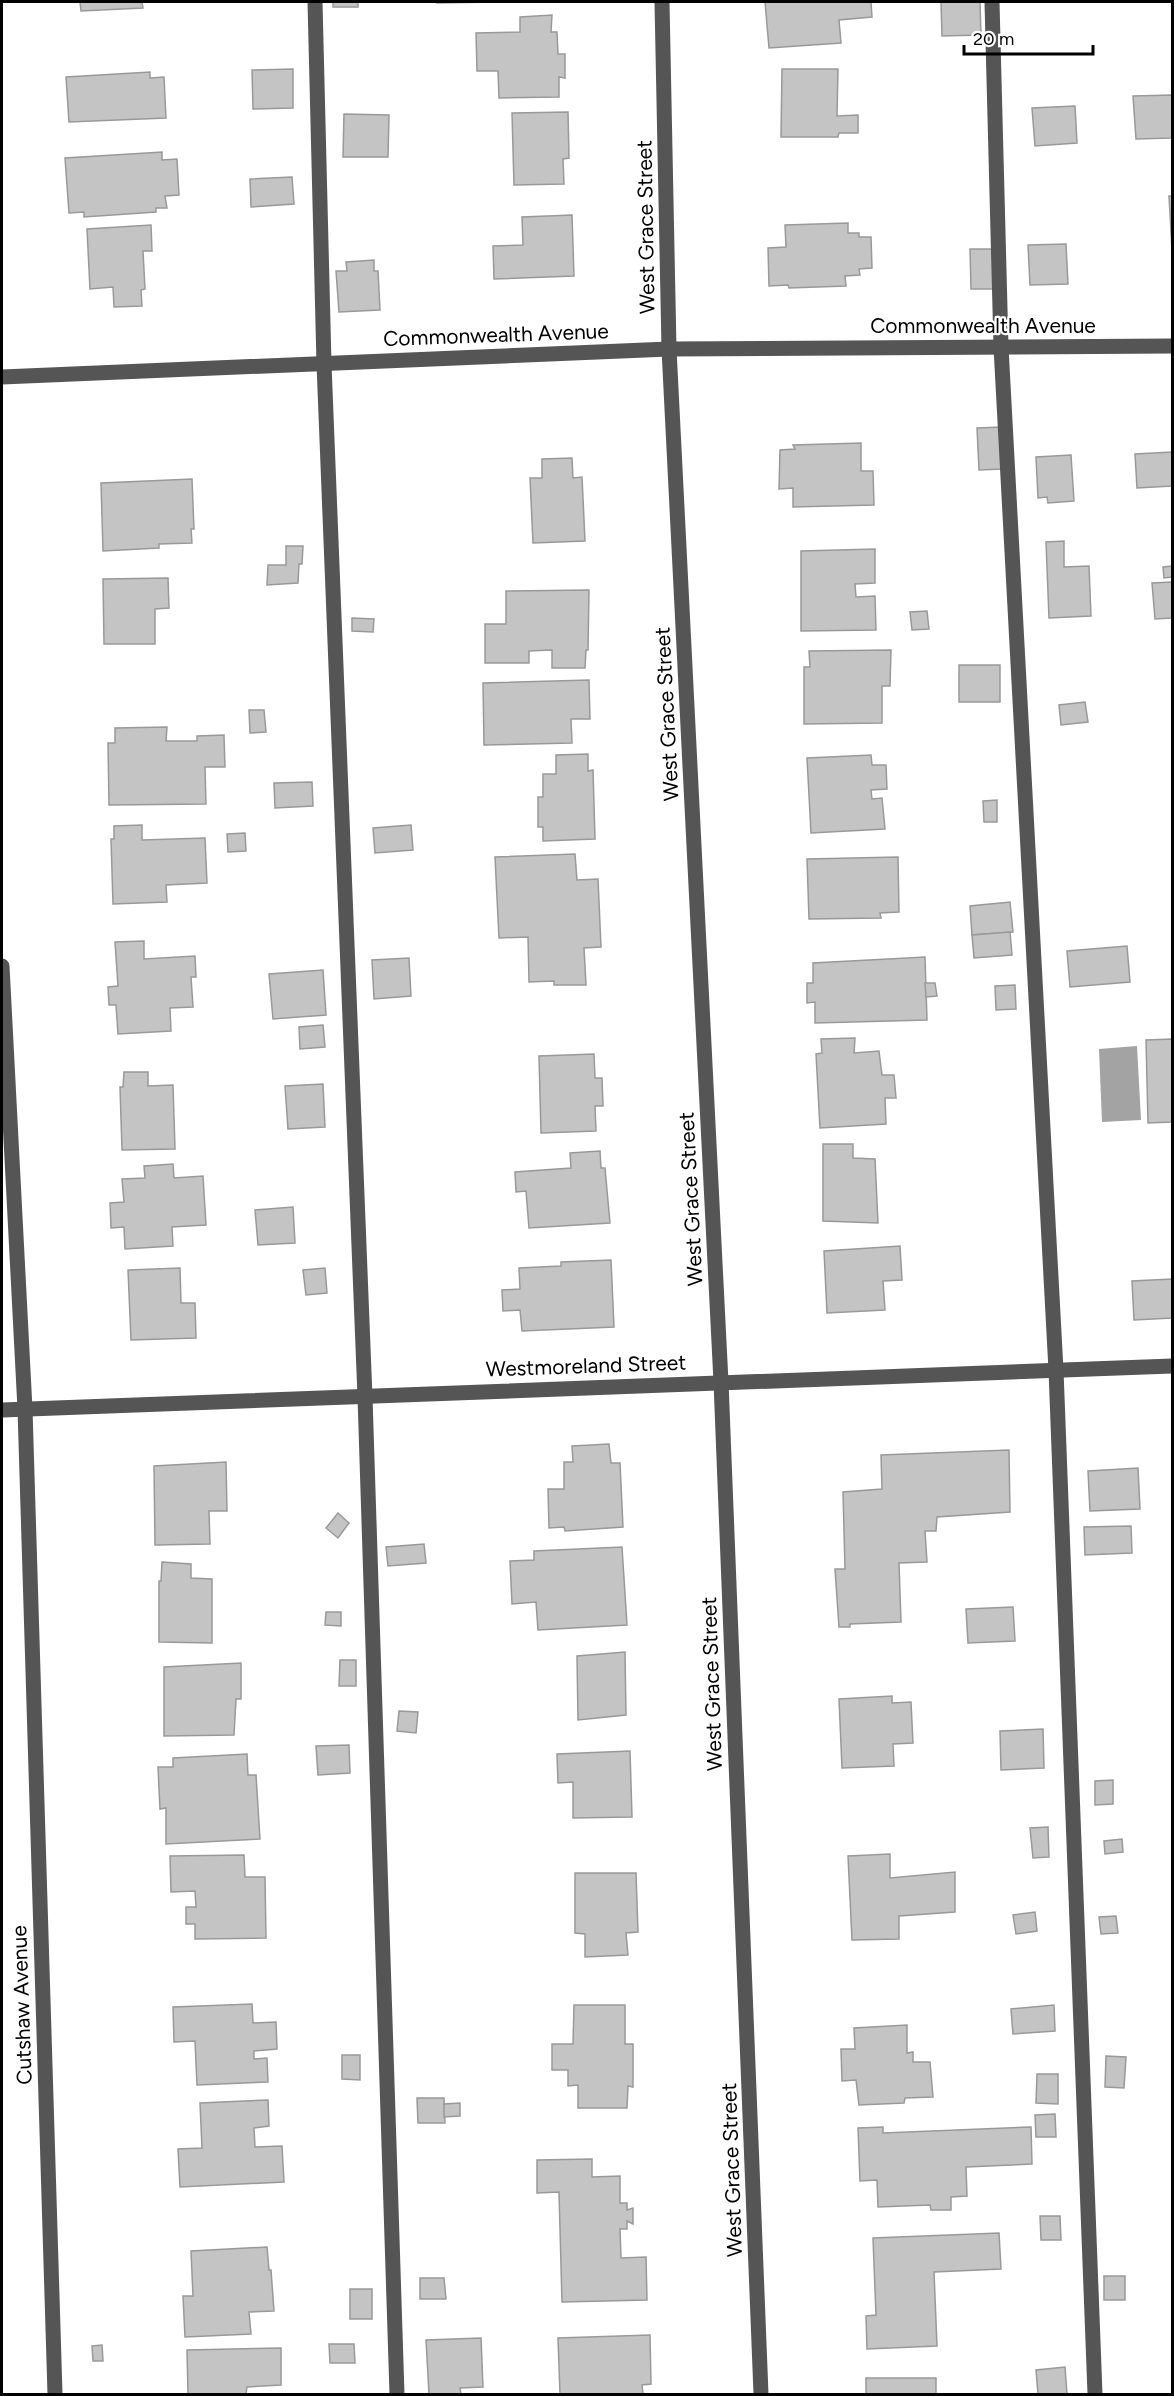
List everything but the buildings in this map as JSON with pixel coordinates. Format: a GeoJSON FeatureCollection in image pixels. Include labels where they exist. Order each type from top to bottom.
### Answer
{"type":"FeatureCollection","features":[{"type":"Feature","properties":{"kind":"street"},"geometry":{"type":"LineString","coordinates":[[315,2],[324,364],[365,1397],[397,2394]]}},
{"type":"Feature","properties":{"kind":"street","name":"West Grace Street"},"geometry":{"type":"LineString","coordinates":[[662,2],[669,349],[722,1382],[762,2394]]}},
{"type":"Feature","properties":{"kind":"street"},"geometry":{"type":"LineString","coordinates":[[992,2],[1001,347],[1056,1370],[1095,2394]]}},
{"type":"Feature","properties":{"kind":"street","name":"Commonwealth Avenue"},"geometry":{"type":"LineString","coordinates":[[2,377],[669,349],[1173,346]]}},
{"type":"Feature","properties":{"kind":"street","name":"Cutshaw Avenue"},"geometry":{"type":"LineString","coordinates":[[2,966],[25,1409],[55,2394]]}},
{"type":"Feature","properties":{"kind":"street","name":"Westmoreland Street"},"geometry":{"type":"LineString","coordinates":[[2,1410],[1173,1366]]}},
{"type":"Feature","properties":{"kind":"shaded area"},"geometry":{"type":"Polygon","coordinates":[[[1137,1046],[1141,1120],[1102,1122],[1099,1049],[1137,1046]]]}}]}
